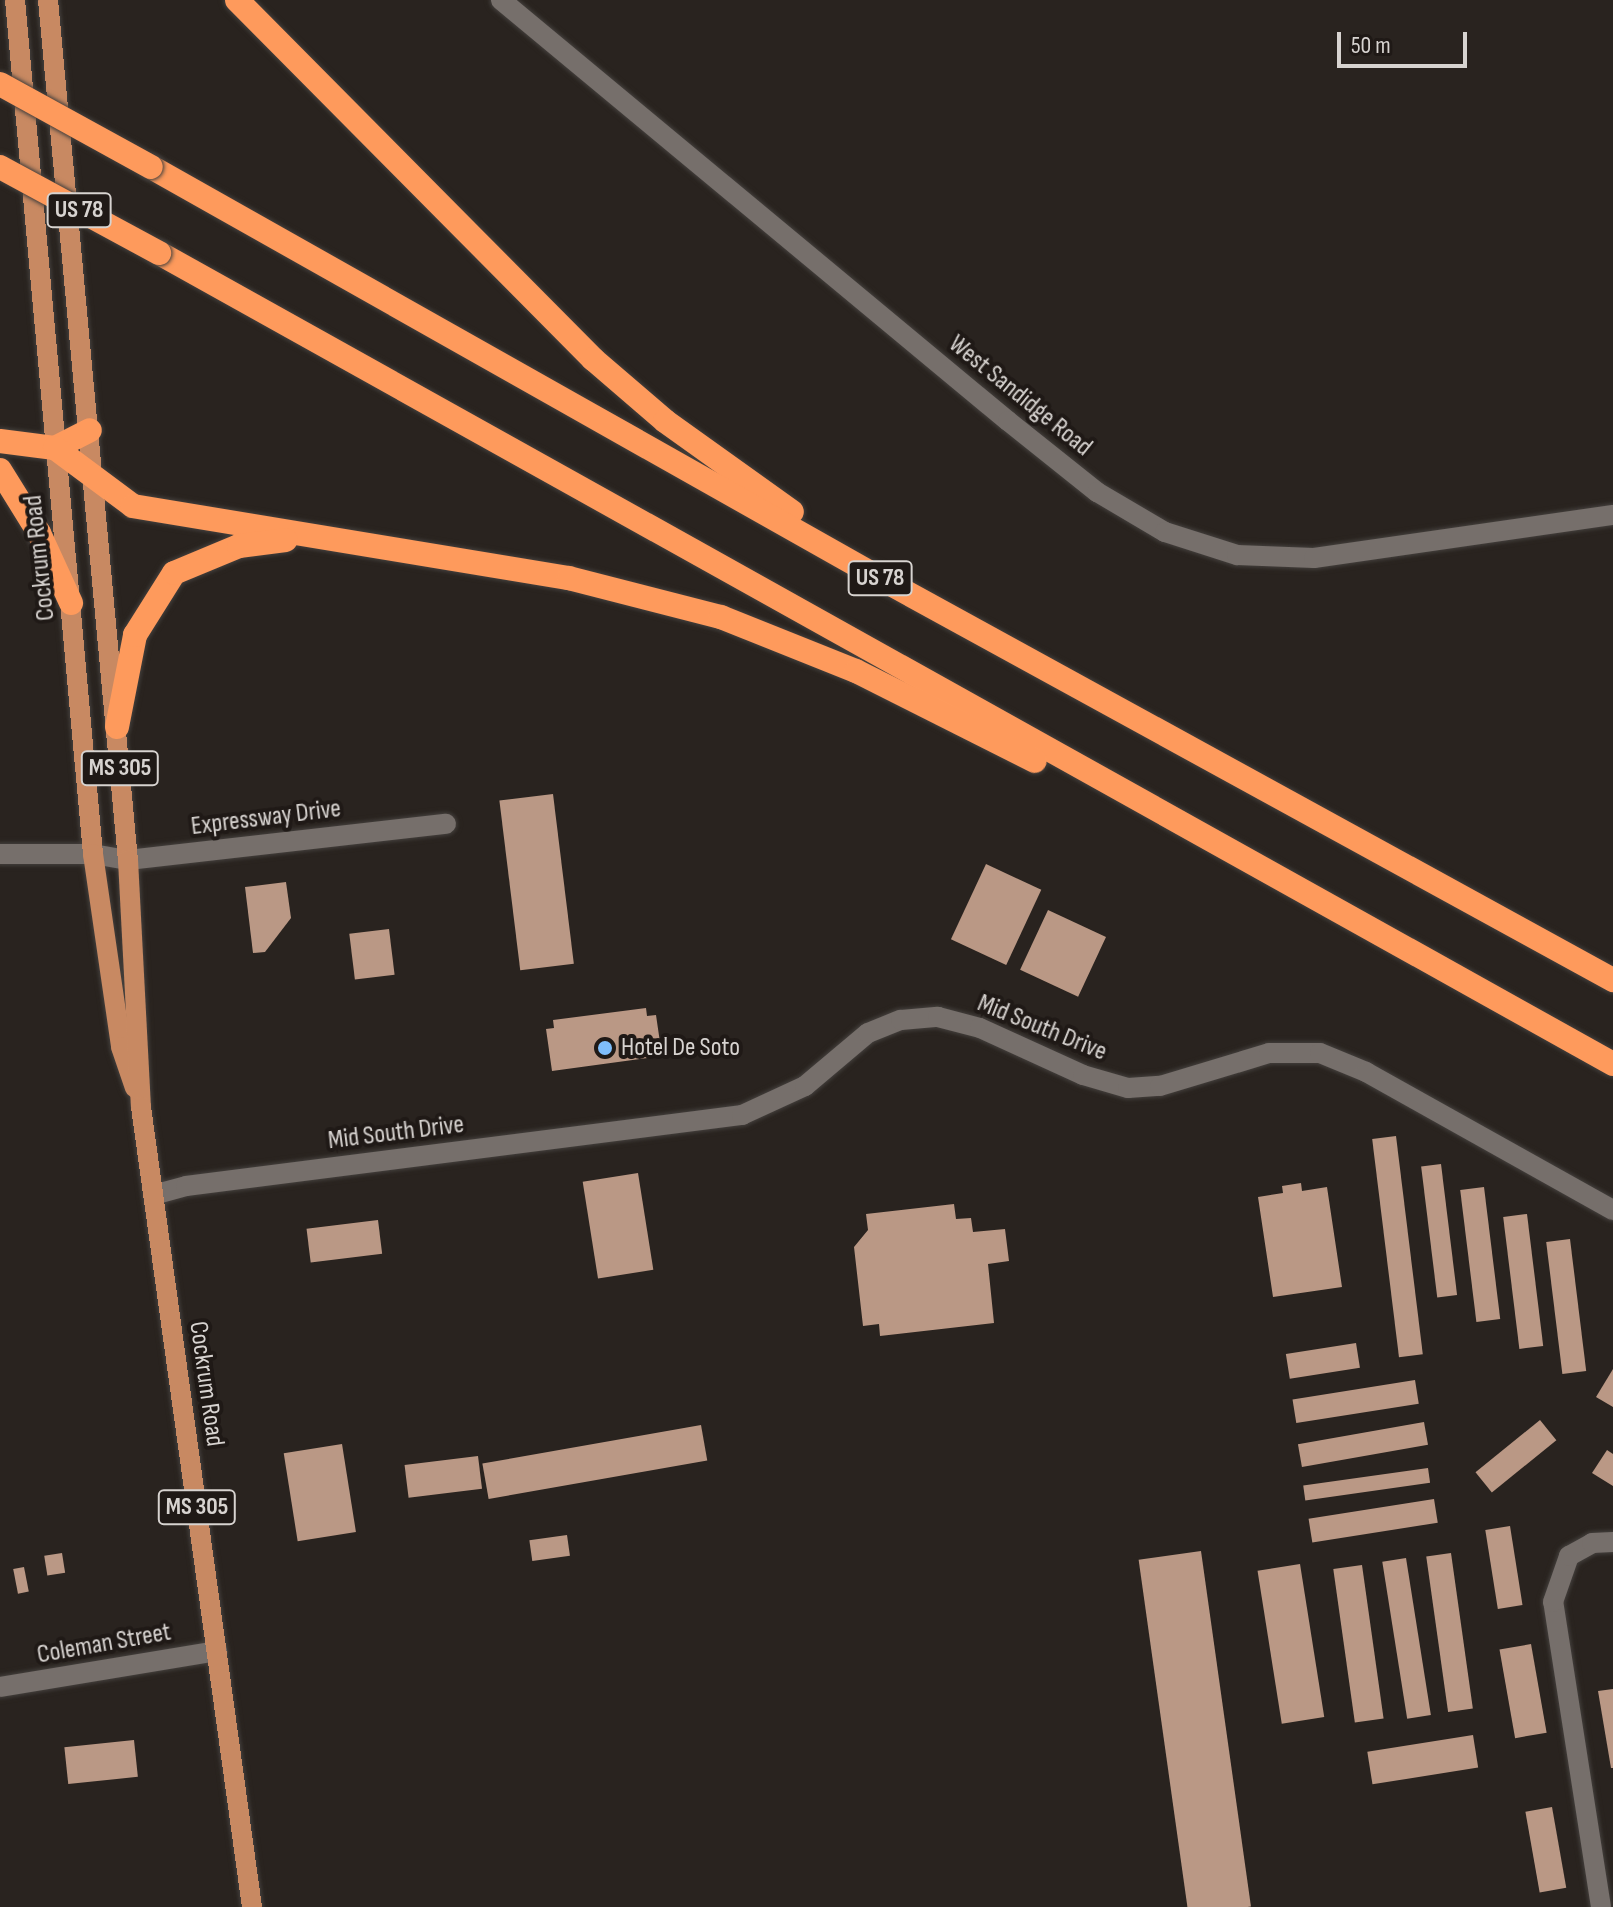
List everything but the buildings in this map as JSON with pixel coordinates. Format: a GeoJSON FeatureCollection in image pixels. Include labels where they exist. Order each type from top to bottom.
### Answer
{"type":"FeatureCollection","features":[{"type":"Feature","properties":{"kind":"highway"},"geometry":{"type":"LineString","coordinates":[[237,0],[593,359],[665,421],[869,572]]}},
{"type":"Feature","properties":{"kind":"highway","name":"US 78"},"geometry":{"type":"LineString","coordinates":[[0,84],[869,572],[1613,980]]}},
{"type":"Feature","properties":{"kind":"highway","name":"US 78"},"geometry":{"type":"LineString","coordinates":[[0,167],[1613,1064]]}},
{"type":"Feature","properties":{"kind":"highway"},"geometry":{"type":"LineString","coordinates":[[55,448],[90,430]]}},
{"type":"Feature","properties":{"kind":"highway"},"geometry":{"type":"LineString","coordinates":[[0,441],[55,448],[133,506],[569,578],[721,617],[856,671],[1070,778],[1179,824]]}},
{"type":"Feature","properties":{"kind":"highway"},"geometry":{"type":"LineString","coordinates":[[0,470],[39,533],[71,603]]}},
{"type":"Feature","properties":{"kind":"highway"},"geometry":{"type":"LineString","coordinates":[[117,727],[135,635],[174,573],[239,546],[313,537]]}},
{"type":"Feature","properties":{"kind":"main road","name":"Cockrum Road"},"geometry":{"type":"LineString","coordinates":[[15,0],[93,854],[121,1047],[141,1107]]}},
{"type":"Feature","properties":{"kind":"main road","name":"Cockrum Road"},"geometry":{"type":"LineString","coordinates":[[48,0],[117,727],[128,860],[141,1107],[252,1907]]}},
{"type":"Feature","properties":{"kind":"street","name":"West Sandidge Road"},"geometry":{"type":"LineString","coordinates":[[501,0],[1008,421],[1097,492],[1165,532],[1237,555],[1314,558],[1613,515]]}},
{"type":"Feature","properties":{"kind":"street","name":"Expressway Drive"},"geometry":{"type":"LineString","coordinates":[[0,854],[93,854],[128,860],[446,824]]}},
{"type":"Feature","properties":{"kind":"street","name":"Mid South Drive"},"geometry":{"type":"LineString","coordinates":[[153,1195],[186,1186],[742,1115],[805,1086],[868,1033],[901,1020],[938,1017],[980,1028],[1083,1075],[1128,1088],[1160,1086],[1269,1053],[1320,1053],[1366,1072],[1613,1210]]}},
{"type":"Feature","properties":{"kind":"street"},"geometry":{"type":"LineString","coordinates":[[1601,1907],[1553,1602],[1569,1556],[1592,1543],[1613,1542]]}},
{"type":"Feature","properties":{"kind":"street","name":"Coleman Street"},"geometry":{"type":"LineString","coordinates":[[0,1687],[217,1651]]}},
{"type":"Feature","properties":{"kind":"place","name":"Hotel De Soto"},"geometry":{"type":"Point","coordinates":[605,1048]}}]}
